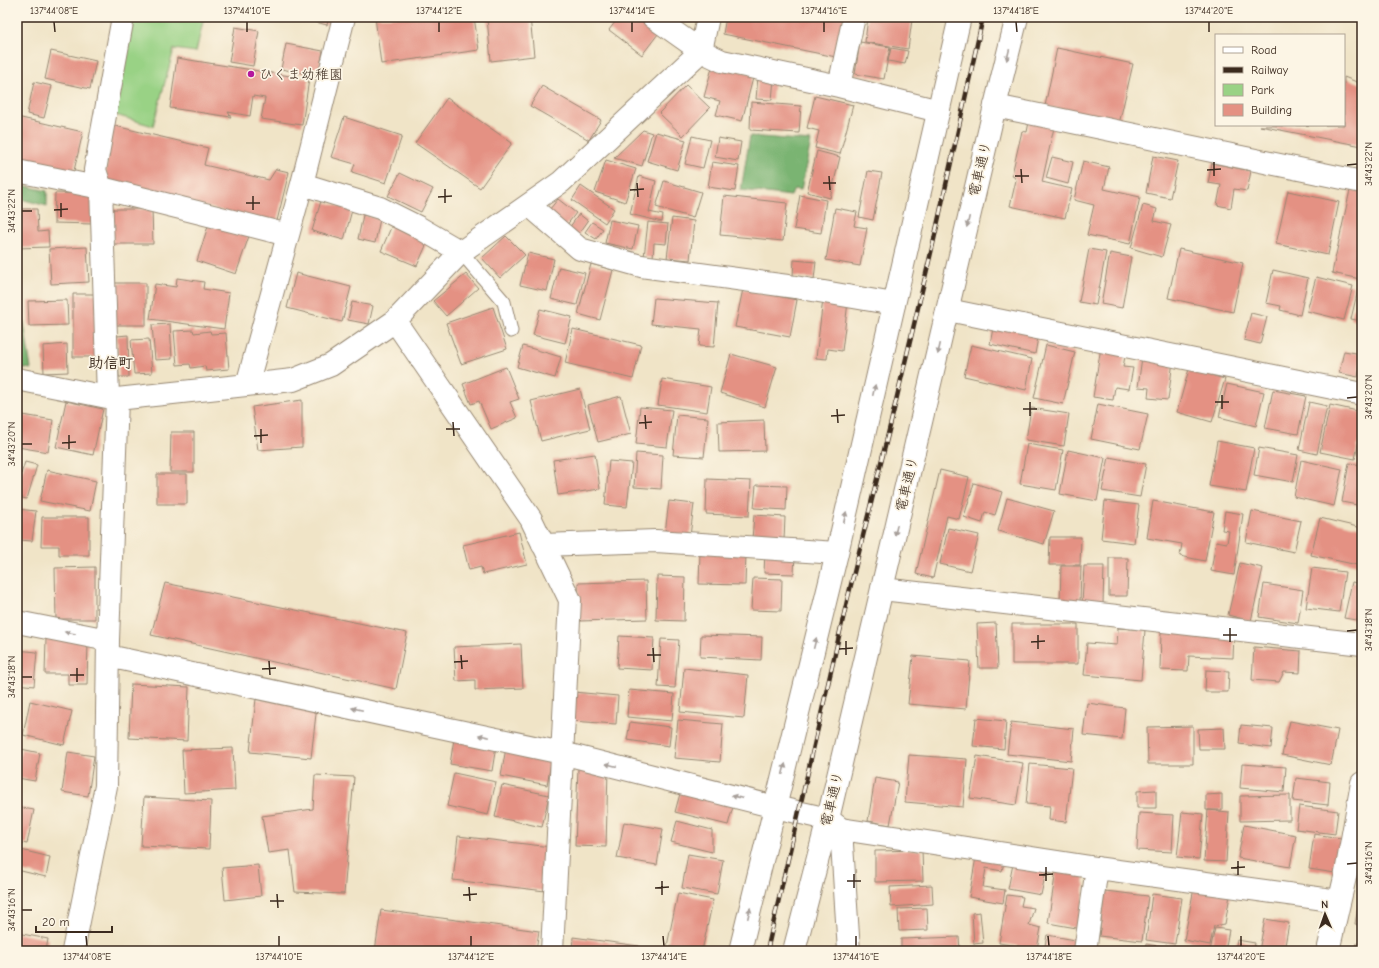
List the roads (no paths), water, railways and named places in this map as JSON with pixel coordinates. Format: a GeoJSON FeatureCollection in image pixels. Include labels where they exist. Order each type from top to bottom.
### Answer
{"type":"FeatureCollection","features":[{"type":"Feature","properties":{"kind":"street"},"geometry":{"type":"LineString","coordinates":[[73,951],[106,786],[113,398],[101,188],[95,170],[123,17]]}},
{"type":"Feature","properties":{"kind":"street"},"geometry":{"type":"LineString","coordinates":[[247,385],[302,184],[344,17]]}},
{"type":"Feature","properties":{"kind":"street"},"geometry":{"type":"LineString","coordinates":[[652,17],[701,51],[722,61],[839,86],[939,111]]}},
{"type":"Feature","properties":{"kind":"street"},"geometry":{"type":"LineString","coordinates":[[17,378],[113,398],[294,380],[331,365],[395,321],[462,252],[561,182],[701,51],[708,17]]}},
{"type":"Feature","properties":{"kind":"street"},"geometry":{"type":"LineString","coordinates":[[839,86],[854,17]]}},
{"type":"Feature","properties":{"kind":"street"},"geometry":{"type":"LineString","coordinates":[[740,951],[837,553],[960,17]]}},
{"type":"Feature","properties":{"kind":"street","name":"電車通り"},"geometry":{"type":"LineString","coordinates":[[794,951],[834,824],[882,589],[1017,17]]}},
{"type":"Feature","properties":{"kind":"street"},"geometry":{"type":"LineString","coordinates":[[995,106],[1362,182]]}},
{"type":"Feature","properties":{"kind":"street"},"geometry":{"type":"LineString","coordinates":[[17,171],[101,188],[288,235]]}},
{"type":"Feature","properties":{"kind":"street"},"geometry":{"type":"LineString","coordinates":[[302,184],[380,208],[418,226],[462,252]]}},
{"type":"Feature","properties":{"kind":"street"},"geometry":{"type":"LineString","coordinates":[[529,205],[580,249],[641,266],[795,287],[894,304]]}},
{"type":"Feature","properties":{"kind":"street"},"geometry":{"type":"LineString","coordinates":[[948,310],[1362,394]]}},
{"type":"Feature","properties":{"kind":"street"},"geometry":{"type":"LineString","coordinates":[[395,321],[531,519],[570,600],[552,951]]}},
{"type":"Feature","properties":{"kind":"street"},"geometry":{"type":"LineString","coordinates":[[543,545],[656,541],[837,553]]}},
{"type":"Feature","properties":{"kind":"street"},"geometry":{"type":"LineString","coordinates":[[882,589],[1362,644]]}},
{"type":"Feature","properties":{"kind":"street"},"geometry":{"type":"LineString","coordinates":[[17,622],[108,648],[562,753],[774,807],[834,824],[1097,868],[1339,901]]}},
{"type":"Feature","properties":{"kind":"street"},"geometry":{"type":"LineString","coordinates":[[1328,951],[1339,901],[1354,874],[1362,783]]}},
{"type":"Feature","properties":{"kind":"street"},"geometry":{"type":"LineString","coordinates":[[834,824],[849,951]]}},
{"type":"Feature","properties":{"kind":"street"},"geometry":{"type":"LineString","coordinates":[[1085,951],[1097,868]]}},
{"type":"Feature","properties":{"kind":"lane"},"geometry":{"type":"LineString","coordinates":[[462,252],[504,302],[511,331]]}},
{"type":"Feature","properties":{"kind":"railway"},"geometry":{"type":"LineString","coordinates":[[767,951],[847,601],[933,244],[983,17]]}},
{"type":"Feature","properties":{"kind":"place","name":"ひくま幼稚園"},"geometry":{"type":"Point","coordinates":[251,74]}},
{"type":"Feature","properties":{"kind":"district","name":"助信町"},"geometry":{"type":"Point","coordinates":[111,363]}}]}
